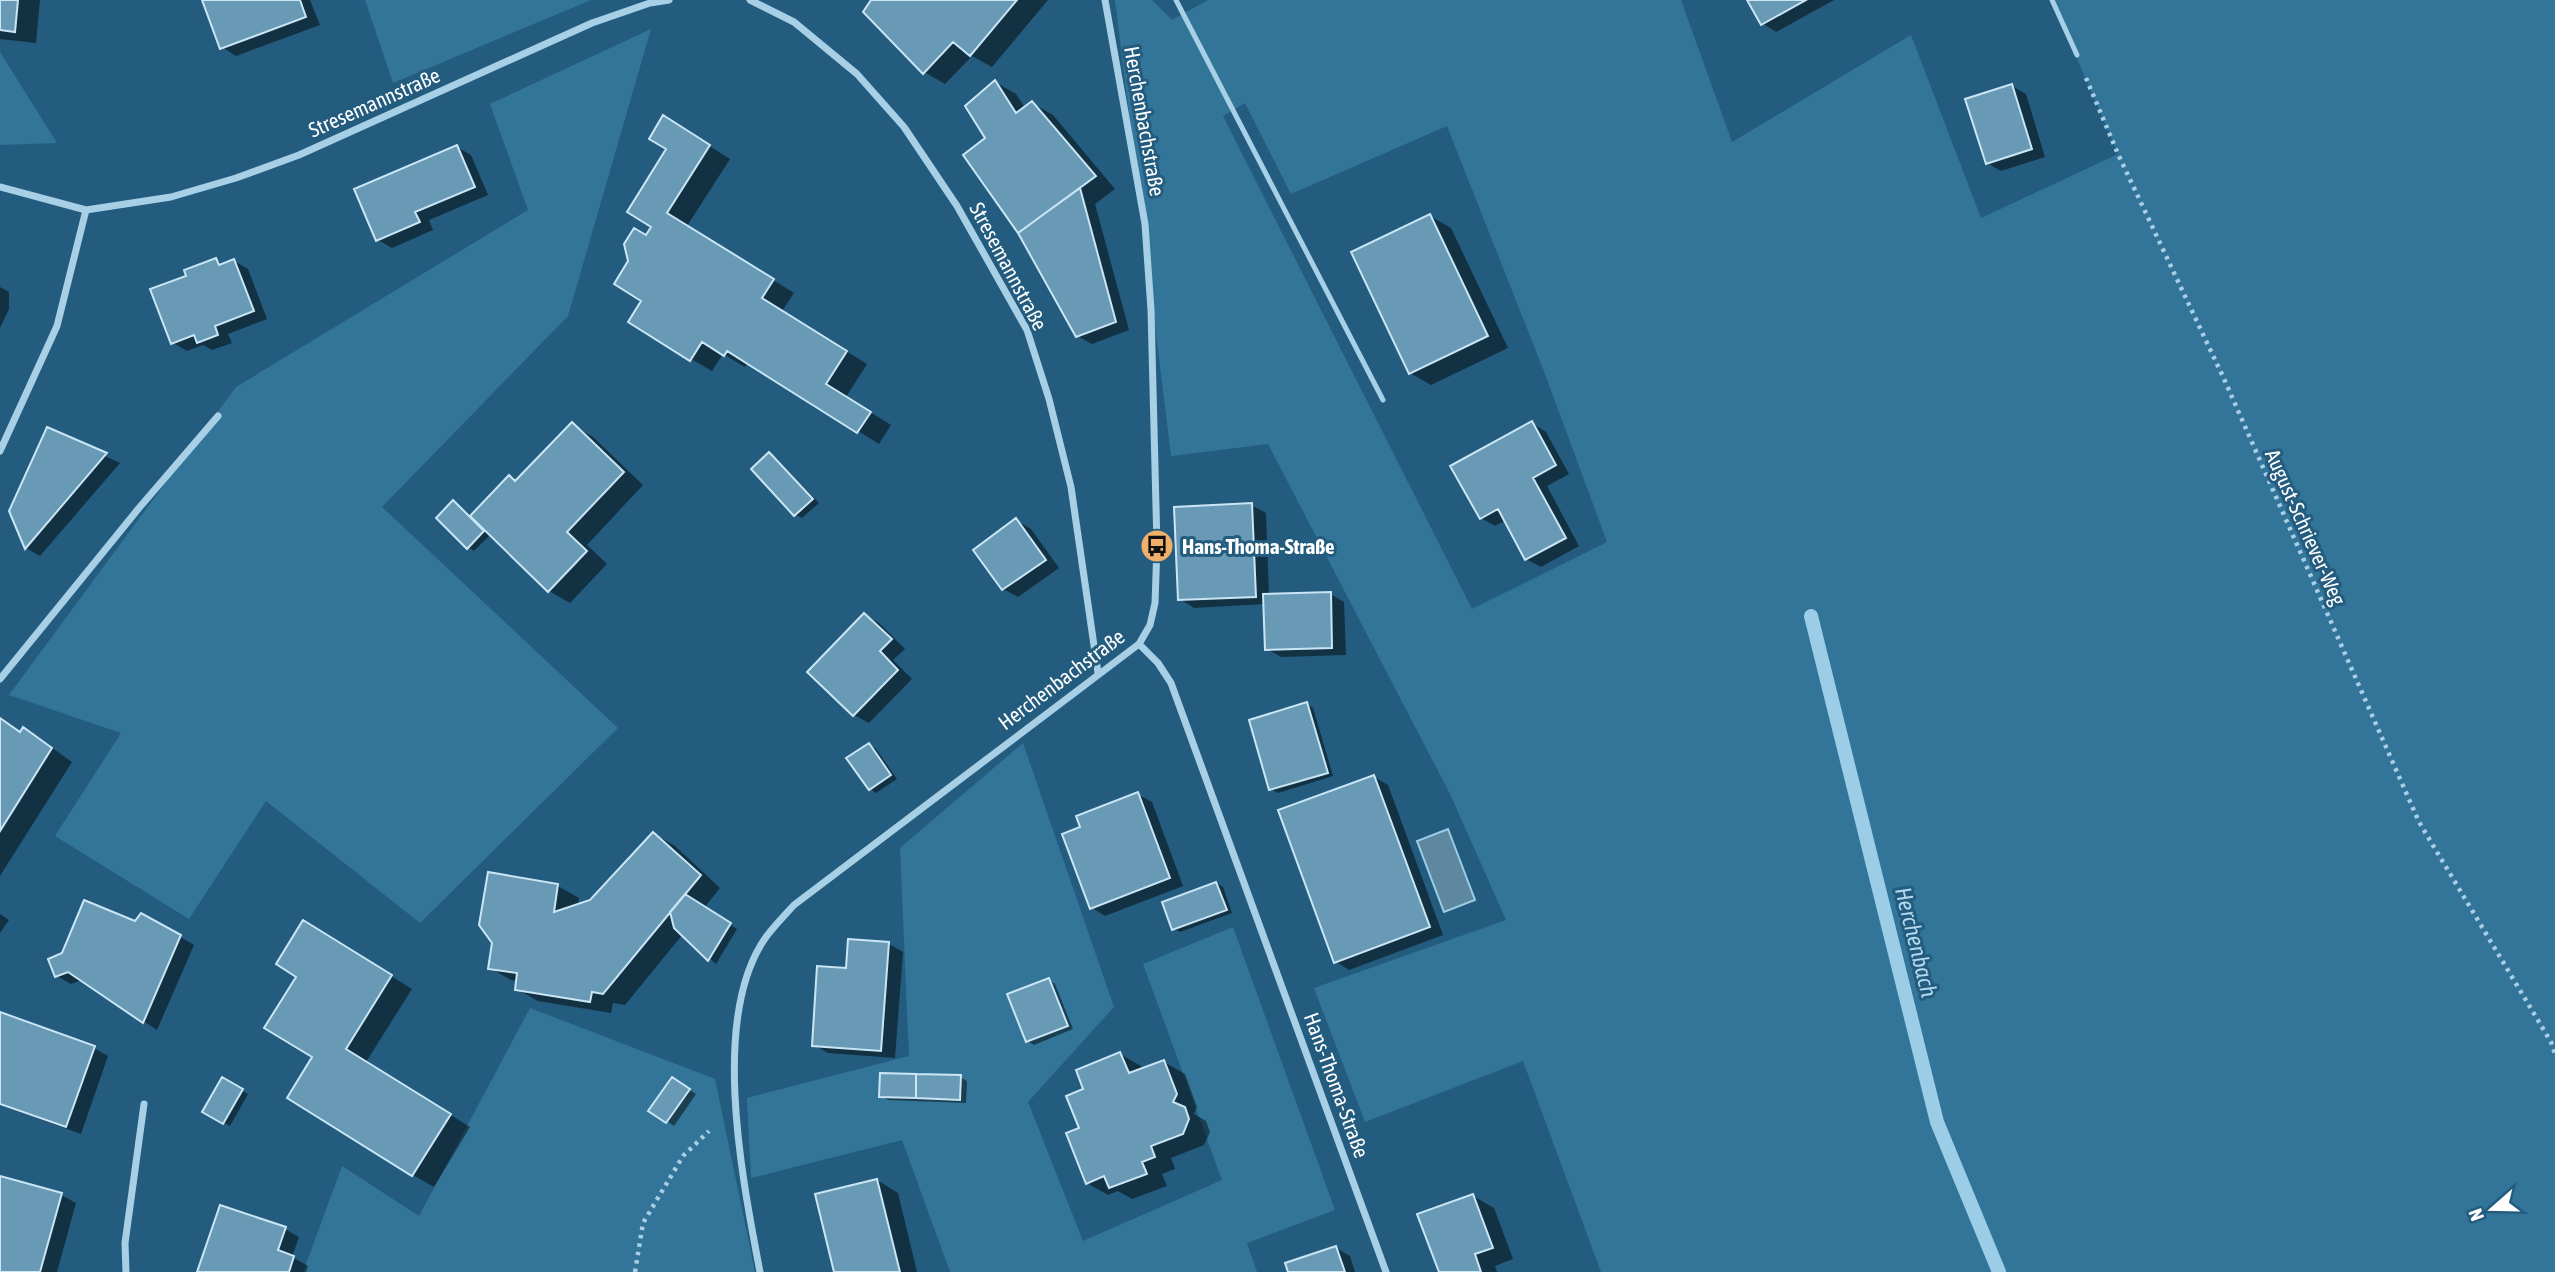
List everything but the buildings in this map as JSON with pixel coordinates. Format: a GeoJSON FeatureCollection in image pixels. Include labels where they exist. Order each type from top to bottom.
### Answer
{"type":"FeatureCollection","features":[{"type":"Feature","properties":{"kind":"street","name":"Stresemannstraße"},"geometry":{"type":"LineString","coordinates":[[0,187],[86,210],[171,197],[236,178],[299,155],[592,23],[650,3],[669,0]]}},
{"type":"Feature","properties":{"kind":"street","name":"Stresemannstraße"},"geometry":{"type":"LineString","coordinates":[[750,0],[794,22],[857,74],[904,127],[957,206],[1027,330],[1049,399],[1071,487],[1098,673]]}},
{"type":"Feature","properties":{"kind":"street","name":"Herchenbachstraße"},"geometry":{"type":"LineString","coordinates":[[760,1272],[742,1177],[735,1107],[735,1051],[740,1000],[764,939],[794,905],[1139,644],[1150,625],[1155,603],[1157,546],[1151,310],[1145,224],[1105,0]]}},
{"type":"Feature","properties":{"kind":"street"},"geometry":{"type":"LineString","coordinates":[[0,451],[57,326],[86,210]]}},
{"type":"Feature","properties":{"kind":"street"},"geometry":{"type":"LineString","coordinates":[[0,678],[218,416]]}},
{"type":"Feature","properties":{"kind":"street","name":"Hans-Thoma-Straße"},"geometry":{"type":"LineString","coordinates":[[1139,644],[1158,663],[1171,683],[1386,1272]]}},
{"type":"Feature","properties":{"kind":"street"},"geometry":{"type":"LineString","coordinates":[[126,1272],[125,1243],[144,1104]]}},
{"type":"Feature","properties":{"kind":"lane"},"geometry":{"type":"LineString","coordinates":[[1176,0],[1383,400]]}},
{"type":"Feature","properties":{"kind":"lane"},"geometry":{"type":"LineString","coordinates":[[2052,0],[2077,55]]}},
{"type":"Feature","properties":{"kind":"path","name":"August-Schriever-Weg"},"geometry":{"type":"LineString","coordinates":[[2077,55],[2118,154],[2225,381],[2419,822],[2551,1042],[2555,1054]]}},
{"type":"Feature","properties":{"kind":"path"},"geometry":{"type":"LineString","coordinates":[[635,1272],[643,1223],[683,1156]]}},
{"type":"Feature","properties":{"kind":"shaded area"},"geometry":{"type":"Polygon","coordinates":[[[365,0],[591,0],[393,83],[365,0]]]}},
{"type":"Feature","properties":{"kind":"shaded area"},"geometry":{"type":"Polygon","coordinates":[[[1115,0],[1152,0],[1172,20],[1208,0],[1681,0],[1732,142],[1911,35],[1981,218],[2118,154],[2052,0],[2555,0],[2555,1272],[1601,1272],[1523,1061],[1365,1122],[1314,988],[1506,920],[1450,794],[1268,444],[1171,456],[1115,0]],[[1245,103],[1223,116],[1472,609],[1607,542],[1545,374],[1447,126],[1291,194],[1245,103]]]}},
{"type":"Feature","properties":{"kind":"shaded area"},"geometry":{"type":"Polygon","coordinates":[[[651,29],[568,316],[382,507],[618,728],[420,923],[266,801],[189,919],[55,836],[121,733],[9,695],[236,387],[528,210],[490,104],[651,29]]]}},
{"type":"Feature","properties":{"kind":"shaded area"},"geometry":{"type":"Polygon","coordinates":[[[0,52],[57,143],[0,145],[0,52]]]}},
{"type":"Feature","properties":{"kind":"shaded area"},"geometry":{"type":"Polygon","coordinates":[[[1023,743],[1114,1007],[1028,1102],[1083,1241],[1222,1180],[1143,964],[1233,927],[1335,1210],[1247,1243],[1257,1272],[950,1272],[902,1140],[751,1178],[747,1098],[909,1056],[900,848],[1023,743]]]}},
{"type":"Feature","properties":{"kind":"shaded area"},"geometry":{"type":"Polygon","coordinates":[[[1448,829],[1475,900],[1444,912],[1417,841],[1448,829]]]}},
{"type":"Feature","properties":{"kind":"shaded area"},"geometry":{"type":"Polygon","coordinates":[[[530,1008],[715,1079],[755,1272],[303,1272],[342,1166],[419,1216],[530,1008]]]}},
{"type":"Feature","properties":{"kind":"waterway","name":"Herchenbach"},"geometry":{"type":"LineString","coordinates":[[1811,616],[1937,1122],[1999,1272]]}},
{"type":"Feature","properties":{"kind":"place","name":"Hans-Thoma-Straße"},"geometry":{"type":"Point","coordinates":[1157,546]}}]}
